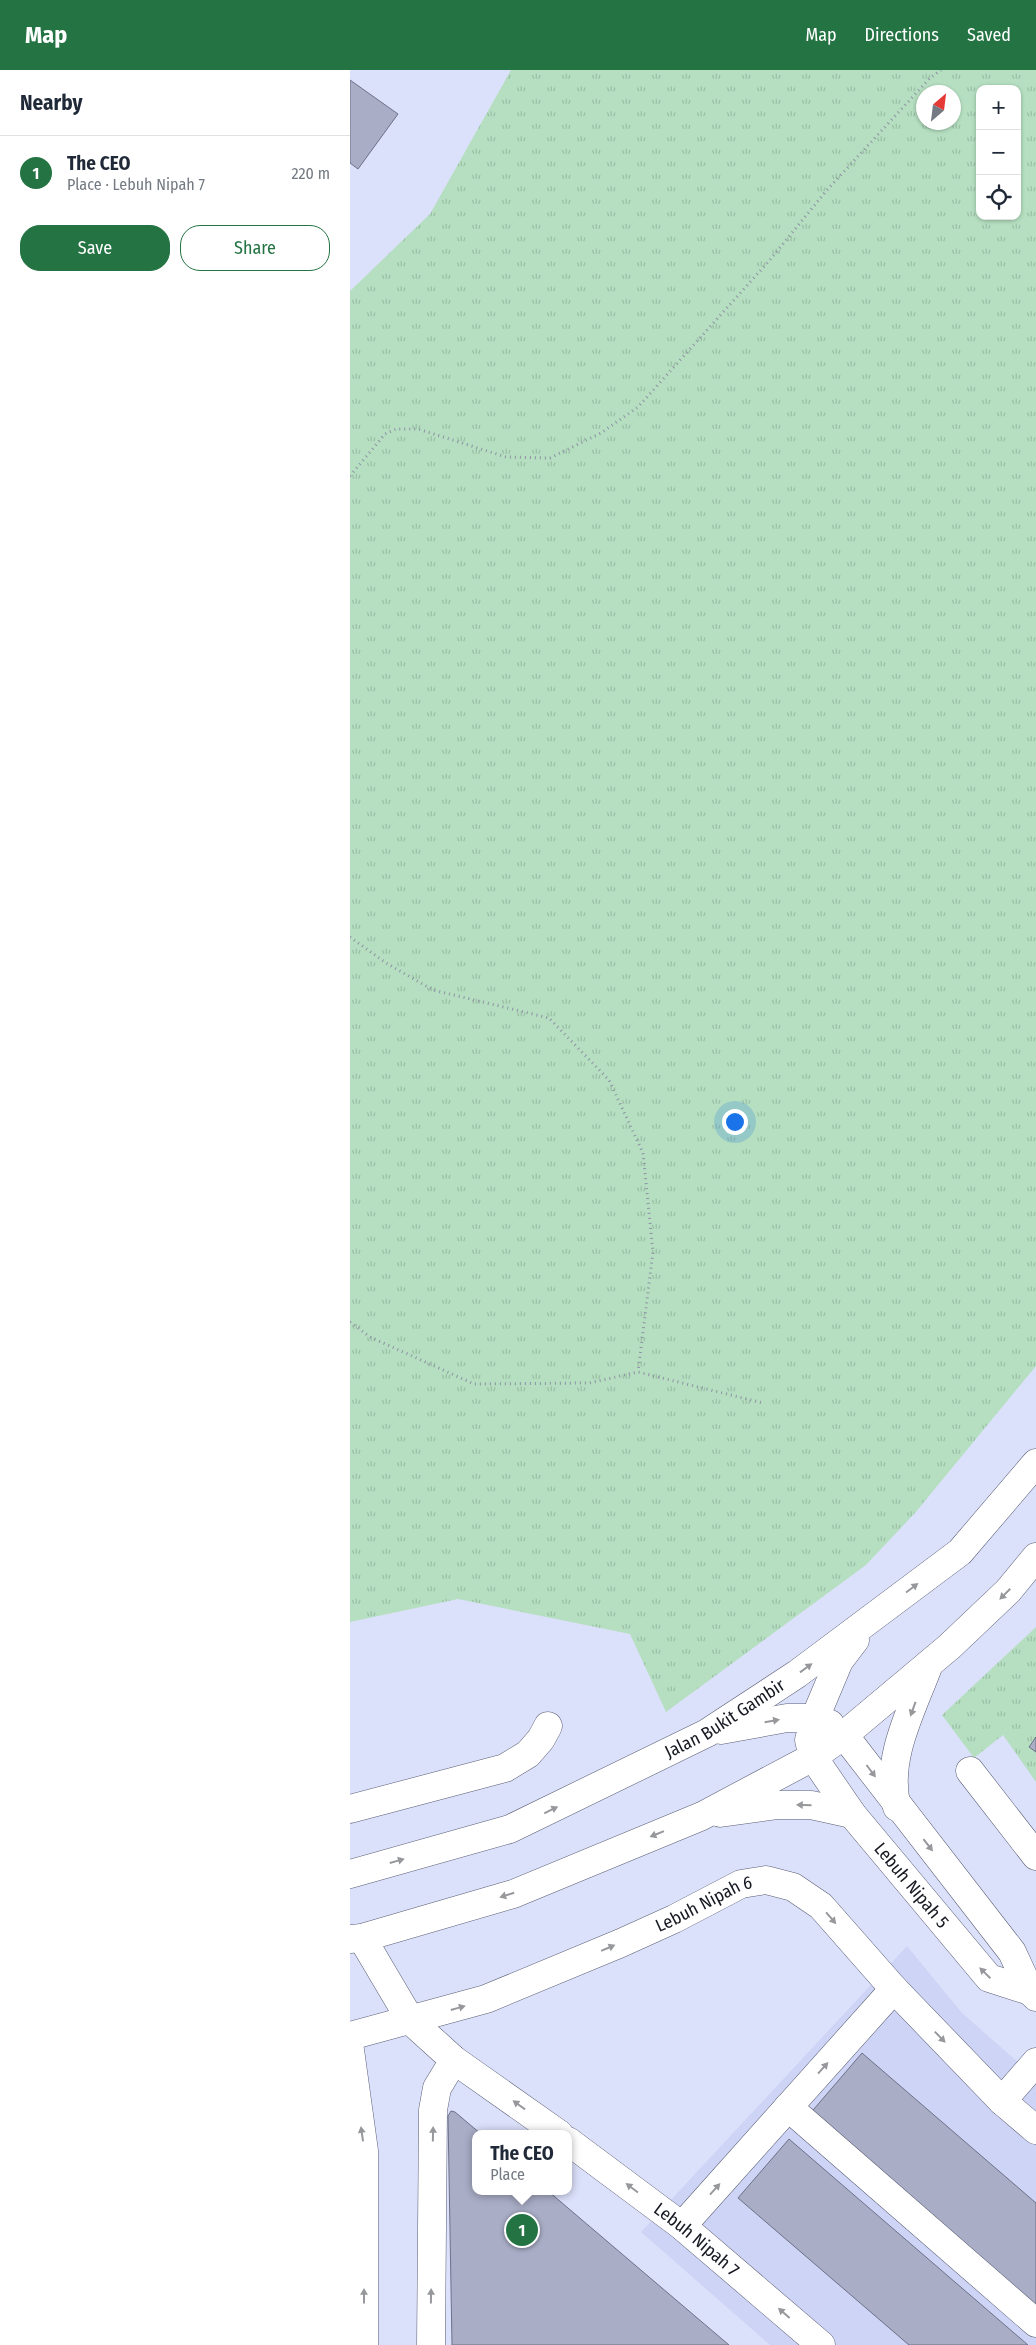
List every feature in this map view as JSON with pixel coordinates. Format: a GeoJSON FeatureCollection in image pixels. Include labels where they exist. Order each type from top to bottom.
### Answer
{"type":"FeatureCollection","features":[{"type":"Feature","properties":{"kind":"street","name":"Jalan Bukit Gambir"},"geometry":{"type":"LineString","coordinates":[[350,1874],[510,1829],[707,1733],[797,1674],[960,1552],[1036,1463]]}},
{"type":"Feature","properties":{"kind":"street"},"geometry":{"type":"LineString","coordinates":[[552,2130],[454,2060],[410,2021],[356,1939],[513,1894],[702,1816],[813,1757],[844,1735],[930,1663],[1008,1591],[1036,1557]]}},
{"type":"Feature","properties":{"kind":"street"},"geometry":{"type":"LineString","coordinates":[[813,1757],[809,1740],[815,1718],[839,1661],[874,1618]]}},
{"type":"Feature","properties":{"kind":"street"},"geometry":{"type":"LineString","coordinates":[[897,1807],[893,1791],[896,1757],[930,1663]]}},
{"type":"Feature","properties":{"kind":"street"},"geometry":{"type":"LineString","coordinates":[[707,1733],[787,1718],[815,1718]]}},
{"type":"Feature","properties":{"kind":"street","name":"Lebuh Nipah 5"},"geometry":{"type":"LineString","coordinates":[[815,1718],[833,1725],[844,1735],[897,1807],[1012,1952],[1033,1994]]}},
{"type":"Feature","properties":{"kind":"street"},"geometry":{"type":"LineString","coordinates":[[350,1809],[458,1782],[505,1768],[528,1754],[541,1739],[548,1726]]}},
{"type":"Feature","properties":{"kind":"street","name":"Lebuh Nipah 5"},"geometry":{"type":"LineString","coordinates":[[813,1757],[852,1814],[989,1978],[1033,1994]]}},
{"type":"Feature","properties":{"kind":"street"},"geometry":{"type":"LineString","coordinates":[[970,1771],[1036,1856]]}},
{"type":"Feature","properties":{"kind":"street"},"geometry":{"type":"LineString","coordinates":[[702,1816],[778,1805],[811,1805],[852,1814]]}},
{"type":"Feature","properties":{"kind":"street","name":"Lebuh Nipah 6"},"geometry":{"type":"LineString","coordinates":[[350,2036],[486,1999],[648,1931],[741,1884],[766,1880],[793,1887],[821,1906],[894,1989],[1002,2101],[1036,2130]]}},
{"type":"Feature","properties":{"kind":"street"},"geometry":{"type":"LineString","coordinates":[[682,2226],[894,1989]]}},
{"type":"Feature","properties":{"kind":"street"},"geometry":{"type":"LineString","coordinates":[[350,2050],[353,2090],[364,2151],[364,2345]]}},
{"type":"Feature","properties":{"kind":"street"},"geometry":{"type":"LineString","coordinates":[[431,2345],[433,2110],[437,2088],[454,2060]]}},
{"type":"Feature","properties":{"kind":"street"},"geometry":{"type":"LineString","coordinates":[[1002,2101],[1036,2062]]}},
{"type":"Feature","properties":{"kind":"street"},"geometry":{"type":"LineString","coordinates":[[788,2107],[1036,2322]]}},
{"type":"Feature","properties":{"kind":"street","name":"Lebuh Nipah 7"},"geometry":{"type":"LineString","coordinates":[[572,2144],[682,2226],[821,2345]]}},
{"type":"Feature","properties":{"kind":"path"},"geometry":{"type":"LineString","coordinates":[[350,476],[385,434],[396,429],[418,429],[506,457],[532,458],[550,458],[602,433],[638,407],[769,261],[828,190],[930,78],[941,70]]}},
{"type":"Feature","properties":{"kind":"path"},"geometry":{"type":"LineString","coordinates":[[350,937],[386,963],[432,990],[548,1018],[609,1080],[643,1153],[653,1252],[638,1372]]}},
{"type":"Feature","properties":{"kind":"path"},"geometry":{"type":"LineString","coordinates":[[350,1322],[370,1337],[474,1384],[589,1383],[638,1372],[763,1403]]}},
{"type":"Feature","properties":{"kind":"shaded area"},"geometry":{"type":"Polygon","coordinates":[[[907,1946],[962,2013],[1036,2078],[1036,2345],[770,2345],[641,2232],[907,1946]]]}},
{"type":"Feature","properties":{"kind":"green space"},"geometry":{"type":"Polygon","coordinates":[[[511,70],[1036,70],[1036,1366],[915,1513],[866,1565],[666,1712],[630,1634],[458,1599],[350,1622],[350,291],[430,214],[511,70]]]}},
{"type":"Feature","properties":{"kind":"green space"},"geometry":{"type":"Polygon","coordinates":[[[1036,1627],[1036,1782],[1003,1735],[974,1758],[942,1715],[1036,1627]]]}},
{"type":"Feature","properties":{"kind":"building"},"geometry":{"type":"Polygon","coordinates":[[[350,80],[398,114],[358,169],[350,163],[350,80]]]}},
{"type":"Feature","properties":{"kind":"building"},"geometry":{"type":"Polygon","coordinates":[[[1036,1737],[1036,1752],[1029,1747],[1036,1737]]]}},
{"type":"Feature","properties":{"kind":"building"},"geometry":{"type":"Polygon","coordinates":[[[862,2053],[1036,2203],[1036,2312],[808,2116],[862,2053]]]}},
{"type":"Feature","properties":{"kind":"building"},"geometry":{"type":"Polygon","coordinates":[[[451,2111],[455,2112],[476,2130],[472,2130],[472,2195],[553,2195],[729,2345],[452,2345],[448,2116],[451,2111]]]}},
{"type":"Feature","properties":{"kind":"building"},"geometry":{"type":"Polygon","coordinates":[[[789,2139],[1028,2345],[909,2345],[738,2198],[789,2139]]]}},
{"type":"Feature","properties":{"kind":"place","name":"The CEO"},"geometry":{"type":"Point","coordinates":[522,2230]}}]}
